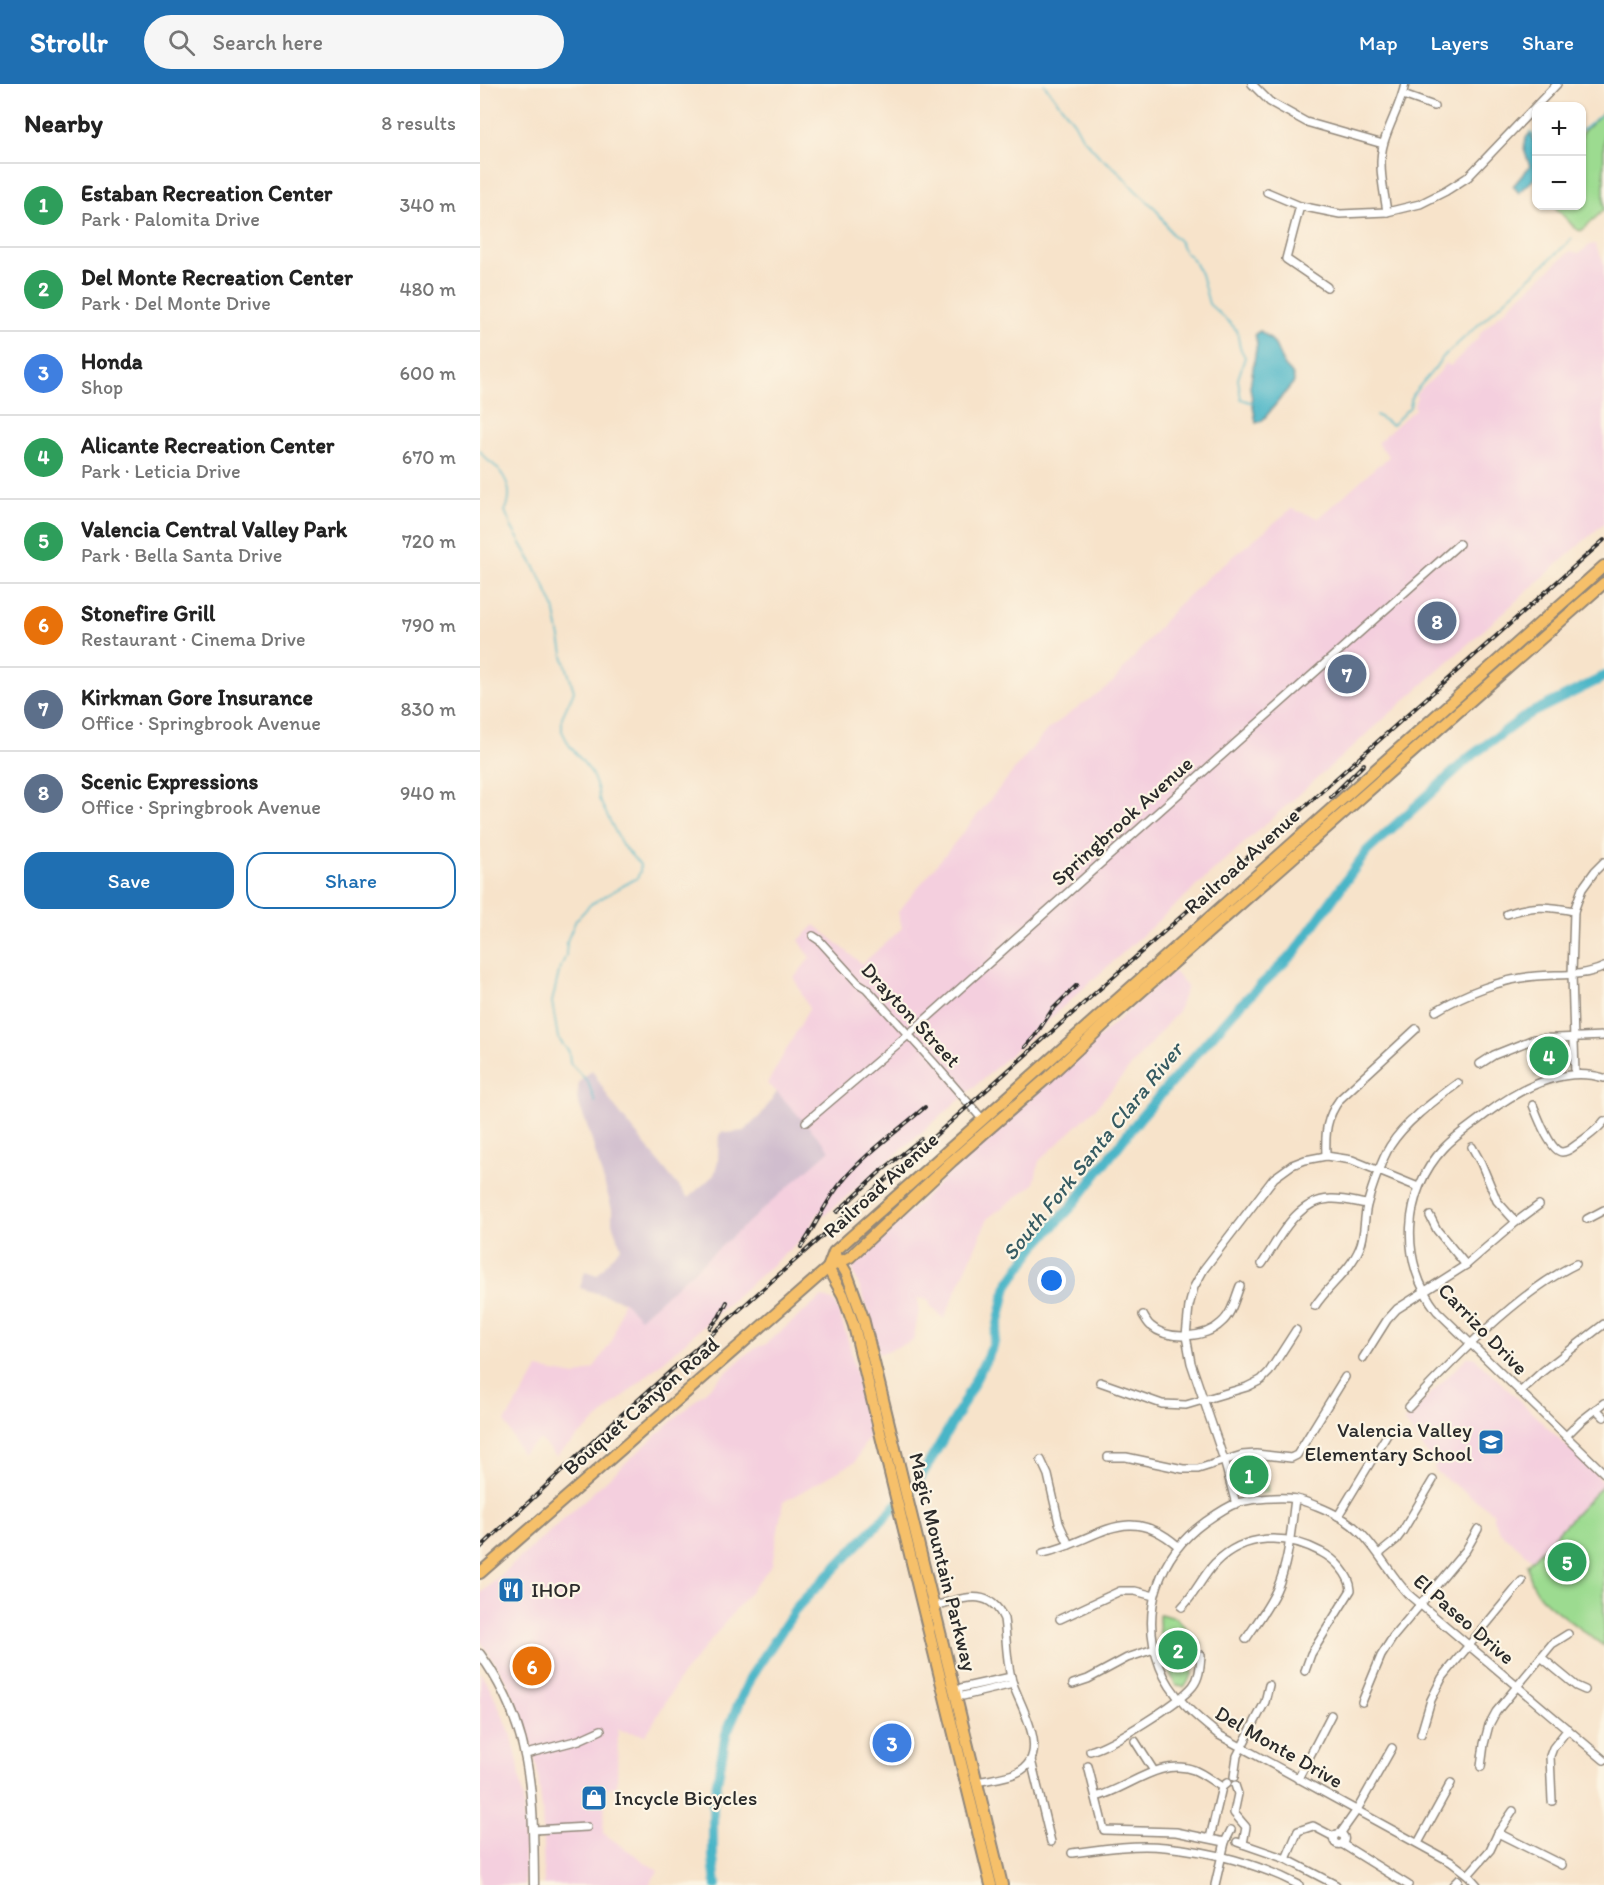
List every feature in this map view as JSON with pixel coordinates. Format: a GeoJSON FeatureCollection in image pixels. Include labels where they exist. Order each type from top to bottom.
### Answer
{"type":"FeatureCollection","features":[{"type":"Feature","properties":{"kind":"main road","name":"Railroad Avenue"},"geometry":{"type":"LineString","coordinates":[[828,1268],[834,1252],[1604,566]]}},
{"type":"Feature","properties":{"kind":"main road","name":"Railroad Avenue"},"geometry":{"type":"LineString","coordinates":[[828,1268],[850,1257],[952,1161],[1604,584]]}},
{"type":"Feature","properties":{"kind":"main road"},"geometry":{"type":"LineString","coordinates":[[1201,940],[1200,934],[1228,907],[1232,896]]}},
{"type":"Feature","properties":{"kind":"main road","name":"Magic Mountain Parkway"},"geometry":{"type":"LineString","coordinates":[[834,1252],[852,1287],[863,1318],[1002,1885]]}},
{"type":"Feature","properties":{"kind":"main road","name":"Magic Mountain Parkway"},"geometry":{"type":"LineString","coordinates":[[828,1268],[843,1295],[854,1326],[991,1885]]}},
{"type":"Feature","properties":{"kind":"main road","name":"Bouquet Canyon Road"},"geometry":{"type":"LineString","coordinates":[[480,1573],[828,1268]]}},
{"type":"Feature","properties":{"kind":"street"},"geometry":{"type":"LineString","coordinates":[[1252,84],[1270,102],[1306,122],[1383,144]]}},
{"type":"Feature","properties":{"kind":"street"},"geometry":{"type":"LineString","coordinates":[[1387,212],[1381,172],[1383,144],[1403,95],[1405,84]]}},
{"type":"Feature","properties":{"kind":"street"},"geometry":{"type":"LineString","coordinates":[[1267,192],[1300,206],[1340,214],[1387,212],[1420,204],[1468,177],[1557,84]]}},
{"type":"Feature","properties":{"kind":"street"},"geometry":{"type":"LineString","coordinates":[[1403,95],[1434,106]]}},
{"type":"Feature","properties":{"kind":"street"},"geometry":{"type":"LineString","coordinates":[[1300,206],[1286,259],[1327,287]]}},
{"type":"Feature","properties":{"kind":"street","name":"Springbrook Avenue"},"geometry":{"type":"LineString","coordinates":[[806,1122],[908,1035],[1459,544]]}},
{"type":"Feature","properties":{"kind":"street"},"geometry":{"type":"LineString","coordinates":[[1575,1074],[1572,974],[1574,911],[1582,889],[1604,862]]}},
{"type":"Feature","properties":{"kind":"street"},"geometry":{"type":"LineString","coordinates":[[1507,914],[1523,908],[1546,906],[1574,911]]}},
{"type":"Feature","properties":{"kind":"street","name":"Drayton Street"},"geometry":{"type":"LineString","coordinates":[[813,936],[908,1035],[983,1120]]}},
{"type":"Feature","properties":{"kind":"street"},"geometry":{"type":"LineString","coordinates":[[1436,1011],[1491,986],[1513,980],[1594,971],[1604,967]]}},
{"type":"Feature","properties":{"kind":"street"},"geometry":{"type":"LineString","coordinates":[[1326,1156],[1325,1138],[1331,1111],[1340,1099],[1416,1029]]}},
{"type":"Feature","properties":{"kind":"street"},"geometry":{"type":"LineString","coordinates":[[1480,1064],[1494,1055],[1534,1038],[1604,1036]]}},
{"type":"Feature","properties":{"kind":"street","name":"Carrizo Drive"},"geometry":{"type":"LineString","coordinates":[[1604,1078],[1575,1074],[1545,1080],[1524,1088],[1492,1110],[1444,1148],[1432,1162],[1418,1187],[1410,1227],[1411,1251],[1416,1271],[1424,1291],[1437,1311],[1604,1473]]}},
{"type":"Feature","properties":{"kind":"street"},"geometry":{"type":"LineString","coordinates":[[1315,1306],[1359,1249],[1363,1237],[1367,1204],[1389,1147],[1404,1129],[1458,1083]]}},
{"type":"Feature","properties":{"kind":"street"},"geometry":{"type":"LineString","coordinates":[[1533,1105],[1552,1145],[1560,1152],[1567,1151],[1583,1140],[1604,1121]]}},
{"type":"Feature","properties":{"kind":"street"},"geometry":{"type":"LineString","coordinates":[[1472,1147],[1497,1201],[1516,1222]]}},
{"type":"Feature","properties":{"kind":"street"},"geometry":{"type":"LineString","coordinates":[[1236,1504],[1191,1363],[1186,1336],[1189,1306],[1194,1287],[1216,1251],[1274,1178],[1292,1165],[1326,1156],[1352,1160],[1418,1187]]}},
{"type":"Feature","properties":{"kind":"street"},"geometry":{"type":"LineString","coordinates":[[1262,1264],[1295,1216],[1315,1201],[1330,1198],[1367,1204]]}},
{"type":"Feature","properties":{"kind":"street"},"geometry":{"type":"LineString","coordinates":[[1364,1358],[1387,1320],[1397,1309],[1466,1265],[1539,1205]]}},
{"type":"Feature","properties":{"kind":"street"},"geometry":{"type":"LineString","coordinates":[[1587,1219],[1604,1210]]}},
{"type":"Feature","properties":{"kind":"street"},"geometry":{"type":"LineString","coordinates":[[1430,1216],[1437,1230],[1466,1265]]}},
{"type":"Feature","properties":{"kind":"street"},"geometry":{"type":"LineString","coordinates":[[1409,1407],[1516,1304],[1560,1271],[1576,1263]]}},
{"type":"Feature","properties":{"kind":"street"},"geometry":{"type":"LineString","coordinates":[[1143,1315],[1151,1327],[1166,1334],[1186,1336],[1207,1332],[1223,1322],[1231,1310],[1240,1286]]}},
{"type":"Feature","properties":{"kind":"street"},"geometry":{"type":"LineString","coordinates":[[1520,1392],[1543,1371],[1604,1324]]}},
{"type":"Feature","properties":{"kind":"street"},"geometry":{"type":"LineString","coordinates":[[1100,1382],[1162,1404],[1186,1405],[1203,1401],[1247,1387],[1261,1380],[1269,1372],[1296,1330]]}},
{"type":"Feature","properties":{"kind":"street"},"geometry":{"type":"LineString","coordinates":[[1108,1457],[1126,1457],[1183,1469],[1198,1469],[1242,1455],[1256,1454],[1291,1458],[1297,1455],[1345,1377]]}},
{"type":"Feature","properties":{"kind":"street"},"geometry":{"type":"LineString","coordinates":[[1566,1436],[1604,1403]]}},
{"type":"Feature","properties":{"kind":"street"},"geometry":{"type":"LineString","coordinates":[[1596,1409],[1604,1417]]}},
{"type":"Feature","properties":{"kind":"street"},"geometry":{"type":"LineString","coordinates":[[1338,1516],[1390,1430]]}},
{"type":"Feature","properties":{"kind":"street"},"geometry":{"type":"LineString","coordinates":[[1041,1460],[1048,1474],[1059,1523],[1069,1545]]}},
{"type":"Feature","properties":{"kind":"street"},"geometry":{"type":"LineString","coordinates":[[1379,1554],[1402,1532],[1433,1480]]}},
{"type":"Feature","properties":{"kind":"street","name":"El Paseo Drive"},"geometry":{"type":"LineString","coordinates":[[1236,1504],[1266,1499],[1295,1499],[1338,1516],[1352,1525],[1379,1554],[1401,1587],[1604,1760]]}},
{"type":"Feature","properties":{"kind":"street"},"geometry":{"type":"LineString","coordinates":[[1246,1639],[1275,1593],[1282,1577],[1290,1540],[1295,1499]]}},
{"type":"Feature","properties":{"kind":"street","name":"Del Monte Drive"},"geometry":{"type":"LineString","coordinates":[[1236,1504],[1189,1533],[1178,1546],[1160,1578],[1154,1596],[1152,1624],[1154,1649],[1161,1669],[1179,1699],[1201,1721],[1241,1752],[1298,1779],[1418,1843],[1451,1862],[1477,1885]]}},
{"type":"Feature","properties":{"kind":"street"},"geometry":{"type":"LineString","coordinates":[[1044,1553],[1102,1530],[1135,1524],[1166,1535],[1178,1546]]}},
{"type":"Feature","properties":{"kind":"street"},"geometry":{"type":"LineString","coordinates":[[1362,1702],[1381,1656],[1393,1637],[1466,1550],[1478,1529]]}},
{"type":"Feature","properties":{"kind":"street"},"geometry":{"type":"LineString","coordinates":[[1182,1607],[1216,1562],[1232,1550],[1248,1543],[1281,1538],[1307,1545],[1325,1554],[1351,1581],[1351,1590],[1311,1654],[1305,1671]]}},
{"type":"Feature","properties":{"kind":"street"},"geometry":{"type":"LineString","coordinates":[[1421,1734],[1431,1700],[1442,1678],[1522,1581]]}},
{"type":"Feature","properties":{"kind":"street"},"geometry":{"type":"LineString","coordinates":[[1060,1618],[1120,1591],[1135,1591],[1154,1596]]}},
{"type":"Feature","properties":{"kind":"street"},"geometry":{"type":"LineString","coordinates":[[934,1606],[975,1597],[986,1599],[995,1605],[1004,1619],[1012,1681],[1034,1738],[1035,1746],[1030,1760],[1022,1770],[977,1782]]}},
{"type":"Feature","properties":{"kind":"street"},"geometry":{"type":"LineString","coordinates":[[1481,1767],[1489,1725],[1496,1712],[1552,1644],[1568,1634]]}},
{"type":"Feature","properties":{"kind":"street"},"geometry":{"type":"LineString","coordinates":[[1073,1684],[1088,1679],[1127,1658],[1154,1649]]}},
{"type":"Feature","properties":{"kind":"street"},"geometry":{"type":"LineString","coordinates":[[480,1654],[505,1695],[526,1754],[532,1793],[534,1885]]}},
{"type":"Feature","properties":{"kind":"street"},"geometry":{"type":"LineString","coordinates":[[1090,1751],[1100,1748],[1137,1727],[1179,1699],[1194,1685],[1200,1672],[1201,1655]]}},
{"type":"Feature","properties":{"kind":"street"},"geometry":{"type":"LineString","coordinates":[[1541,1657],[1576,1686],[1585,1690]]}},
{"type":"Feature","properties":{"kind":"street"},"geometry":{"type":"LineString","coordinates":[[956,1694],[961,1688],[1012,1681]]}},
{"type":"Feature","properties":{"kind":"street"},"geometry":{"type":"LineString","coordinates":[[1210,1838],[1236,1766],[1239,1764],[1241,1752],[1265,1702],[1269,1685]]}},
{"type":"Feature","properties":{"kind":"street"},"geometry":{"type":"LineString","coordinates":[[1298,1779],[1331,1714]]}},
{"type":"Feature","properties":{"kind":"street"},"geometry":{"type":"LineString","coordinates":[[1552,1801],[1550,1756],[1553,1748],[1568,1729]]}},
{"type":"Feature","properties":{"kind":"street"},"geometry":{"type":"LineString","coordinates":[[526,1754],[579,1740],[601,1730]]}},
{"type":"Feature","properties":{"kind":"street"},"geometry":{"type":"LineString","coordinates":[[1135,1741],[1154,1771]]}},
{"type":"Feature","properties":{"kind":"street"},"geometry":{"type":"LineString","coordinates":[[1340,1838],[1392,1748]]}},
{"type":"Feature","properties":{"kind":"street"},"geometry":{"type":"LineString","coordinates":[[1030,1760],[1051,1842]]}},
{"type":"Feature","properties":{"kind":"street"},"geometry":{"type":"LineString","coordinates":[[1088,1766],[1104,1830],[1176,1832],[1225,1842]]}},
{"type":"Feature","properties":{"kind":"street"},"geometry":{"type":"LineString","coordinates":[[1096,1797],[1154,1771],[1182,1767],[1195,1770],[1230,1783],[1238,1794],[1234,1813],[1246,1827],[1240,1843],[1286,1859],[1336,1885]]}},
{"type":"Feature","properties":{"kind":"street"},"geometry":{"type":"LineString","coordinates":[[1418,1843],[1451,1783]]}},
{"type":"Feature","properties":{"kind":"street"},"geometry":{"type":"LineString","coordinates":[[1468,1875],[1490,1850],[1513,1811]]}},
{"type":"Feature","properties":{"kind":"street"},"geometry":{"type":"LineString","coordinates":[[1286,1859],[1298,1831],[1313,1826],[1340,1838],[1408,1885]]}},
{"type":"Feature","properties":{"kind":"street"},"geometry":{"type":"LineString","coordinates":[[533,1830],[587,1827]]}},
{"type":"Feature","properties":{"kind":"street"},"geometry":{"type":"LineString","coordinates":[[1215,1885],[1225,1842],[1231,1830]]}},
{"type":"Feature","properties":{"kind":"street"},"geometry":{"type":"LineString","coordinates":[[1498,1833],[1562,1865]]}},
{"type":"Feature","properties":{"kind":"street"},"geometry":{"type":"LineString","coordinates":[[1072,1853],[1111,1848],[1164,1847],[1221,1857],[1277,1874],[1299,1885]]}},
{"type":"Feature","properties":{"kind":"shaded area"},"geometry":{"type":"Polygon","coordinates":[[[1595,244],[1604,263],[1604,523],[970,1091],[825,1215],[819,1212],[806,1235],[556,1456],[540,1440],[521,1454],[505,1422],[538,1369],[576,1376],[593,1369],[612,1341],[623,1301],[641,1317],[829,1150],[777,1092],[767,1084],[809,1009],[794,978],[810,958],[799,940],[815,925],[862,964],[902,928],[898,912],[1047,730],[1112,683],[1176,607],[1208,577],[1291,509],[1319,518],[1383,463],[1389,456],[1377,443],[1415,409],[1417,397],[1415,394],[1438,374],[1446,363],[1450,366],[1482,331],[1569,252],[1579,253],[1595,244]]]}},
{"type":"Feature","properties":{"kind":"shaded area"},"geometry":{"type":"Polygon","coordinates":[[[1173,971],[1187,986],[1178,1011],[1095,1109],[1039,1161],[1034,1184],[988,1218],[944,1319],[926,1299],[917,1298],[919,1311],[913,1341],[879,1354],[868,1310],[853,1270],[854,1263],[889,1233],[967,1155],[1173,971]]]}},
{"type":"Feature","properties":{"kind":"shaded area"},"geometry":{"type":"Polygon","coordinates":[[[592,1070],[613,1105],[688,1198],[714,1175],[718,1161],[719,1135],[723,1131],[727,1133],[744,1131],[761,1115],[777,1092],[830,1150],[640,1318],[623,1301],[580,1288],[585,1271],[597,1275],[621,1247],[612,1223],[612,1209],[589,1131],[577,1099],[579,1082],[592,1070]]]}},
{"type":"Feature","properties":{"kind":"shaded area"},"geometry":{"type":"Polygon","coordinates":[[[822,1297],[835,1302],[849,1343],[870,1434],[855,1462],[783,1502],[772,1565],[679,1679],[646,1735],[618,1730],[617,1786],[606,1788],[603,1833],[658,1871],[649,1885],[544,1885],[542,1808],[537,1768],[526,1726],[508,1683],[480,1640],[480,1594],[749,1352],[764,1345],[822,1297]]]}},
{"type":"Feature","properties":{"kind":"shaded area","name":"Valencia Valley Elementary School"},"geometry":{"type":"Polygon","coordinates":[[[1467,1357],[1474,1357],[1604,1482],[1532,1559],[1500,1532],[1493,1520],[1493,1512],[1435,1471],[1434,1463],[1404,1421],[1467,1357]]]}},
{"type":"Feature","properties":{"kind":"shaded area"},"geometry":{"type":"Polygon","coordinates":[[[480,1672],[491,1689],[512,1736],[518,1762],[523,1798],[525,1885],[480,1885],[480,1672]]]}},
{"type":"Feature","properties":{"kind":"green space"},"geometry":{"type":"Polygon","coordinates":[[[1604,111],[1604,210],[1581,231],[1576,229],[1558,210],[1586,210],[1586,129],[1604,111]]]}},
{"type":"Feature","properties":{"kind":"green space"},"geometry":{"type":"Polygon","coordinates":[[[1563,1042],[1568,1047],[1567,1067],[1535,1076],[1528,1047],[1563,1042]]]}},
{"type":"Feature","properties":{"kind":"green space"},"geometry":{"type":"Polygon","coordinates":[[[1263,1460],[1268,1492],[1245,1495],[1239,1492],[1232,1467],[1235,1462],[1263,1460]]]}},
{"type":"Feature","properties":{"kind":"green space"},"geometry":{"type":"Polygon","coordinates":[[[1604,1484],[1604,1646],[1562,1616],[1540,1596],[1535,1589],[1527,1565],[1604,1484]]]}},
{"type":"Feature","properties":{"kind":"green space"},"geometry":{"type":"Polygon","coordinates":[[[1160,1614],[1176,1618],[1202,1644],[1193,1651],[1192,1675],[1184,1687],[1175,1684],[1165,1659],[1160,1634],[1160,1614]]]}},
{"type":"Feature","properties":{"kind":"water"},"geometry":{"type":"Polygon","coordinates":[[[1530,133],[1532,137],[1532,181],[1519,193],[1513,186],[1530,166],[1524,145],[1530,133]]]}},
{"type":"Feature","properties":{"kind":"water"},"geometry":{"type":"Polygon","coordinates":[[[1260,331],[1274,344],[1294,382],[1262,421],[1256,423],[1250,387],[1257,343],[1255,334],[1260,331]]]}},
{"type":"Feature","properties":{"kind":"waterway"},"geometry":{"type":"LineString","coordinates":[[1044,84],[1074,122],[1082,137],[1156,209],[1185,252],[1191,257],[1201,274],[1209,304],[1237,331],[1240,348],[1245,357],[1238,379],[1241,399],[1253,403]]}},
{"type":"Feature","properties":{"kind":"waterway"},"geometry":{"type":"LineString","coordinates":[[1586,127],[1604,112]]}},
{"type":"Feature","properties":{"kind":"waterway"},"geometry":{"type":"LineString","coordinates":[[1376,415],[1392,425],[1410,407],[1412,395],[1441,359],[1572,239]]}},
{"type":"Feature","properties":{"kind":"waterway"},"geometry":{"type":"LineString","coordinates":[[480,450],[507,483],[509,500],[505,511],[554,607],[564,659],[574,691],[562,717],[562,731],[569,745],[591,772],[599,799],[622,845],[640,865],[637,878],[591,904],[576,920],[567,941],[566,955],[559,972],[552,1002],[558,1038],[569,1052],[570,1063],[588,1082],[595,1102]]}},
{"type":"Feature","properties":{"kind":"waterway","name":"South Fork Santa Clara River"},"geometry":{"type":"LineString","coordinates":[[716,1885],[713,1857],[713,1804],[726,1734],[750,1678],[798,1606],[916,1485],[957,1415],[993,1346],[1007,1286],[1035,1246],[1071,1207],[1140,1118],[1234,1011],[1294,953],[1367,851],[1471,756],[1527,715],[1604,676]]}},
{"type":"Feature","properties":{"kind":"railway"},"geometry":{"type":"LineString","coordinates":[[480,1548],[619,1417],[1604,540]]}},
{"type":"Feature","properties":{"kind":"railway"},"geometry":{"type":"LineString","coordinates":[[1331,797],[1364,764]]}},
{"type":"Feature","properties":{"kind":"railway"},"geometry":{"type":"LineString","coordinates":[[1025,1047],[1052,1010],[1077,985]]}},
{"type":"Feature","properties":{"kind":"railway"},"geometry":{"type":"LineString","coordinates":[[801,1247],[841,1183],[870,1153],[925,1107]]}},
{"type":"Feature","properties":{"kind":"railway"},"geometry":{"type":"LineString","coordinates":[[837,1212],[880,1172],[921,1139]]}},
{"type":"Feature","properties":{"kind":"railway"},"geometry":{"type":"LineString","coordinates":[[710,1328],[727,1302]]}},
{"type":"Feature","properties":{"kind":"place","name":"Scenic Expressions"},"geometry":{"type":"Point","coordinates":[1437,621]}},
{"type":"Feature","properties":{"kind":"place","name":"Kirkman Gore Insurance"},"geometry":{"type":"Point","coordinates":[1347,674]}},
{"type":"Feature","properties":{"kind":"place","name":"Alicante Recreation Center"},"geometry":{"type":"Point","coordinates":[1549,1056]}},
{"type":"Feature","properties":{"kind":"place","name":"Valencia Valley Elementary School"},"geometry":{"type":"Point","coordinates":[1491,1442]}},
{"type":"Feature","properties":{"kind":"place","name":"Estaban Recreation Center"},"geometry":{"type":"Point","coordinates":[1249,1475]}},
{"type":"Feature","properties":{"kind":"place","name":"Valencia Central Valley Park"},"geometry":{"type":"Point","coordinates":[1567,1562]}},
{"type":"Feature","properties":{"kind":"place","name":"IHOP"},"geometry":{"type":"Point","coordinates":[511,1590]}},
{"type":"Feature","properties":{"kind":"place","name":"Del Monte Recreation Center"},"geometry":{"type":"Point","coordinates":[1178,1650]}},
{"type":"Feature","properties":{"kind":"place","name":"Stonefire Grill"},"geometry":{"type":"Point","coordinates":[532,1666]}},
{"type":"Feature","properties":{"kind":"place","name":"Honda"},"geometry":{"type":"Point","coordinates":[892,1743]}},
{"type":"Feature","properties":{"kind":"place","name":"Incycle Bicycles"},"geometry":{"type":"Point","coordinates":[594,1798]}}]}
